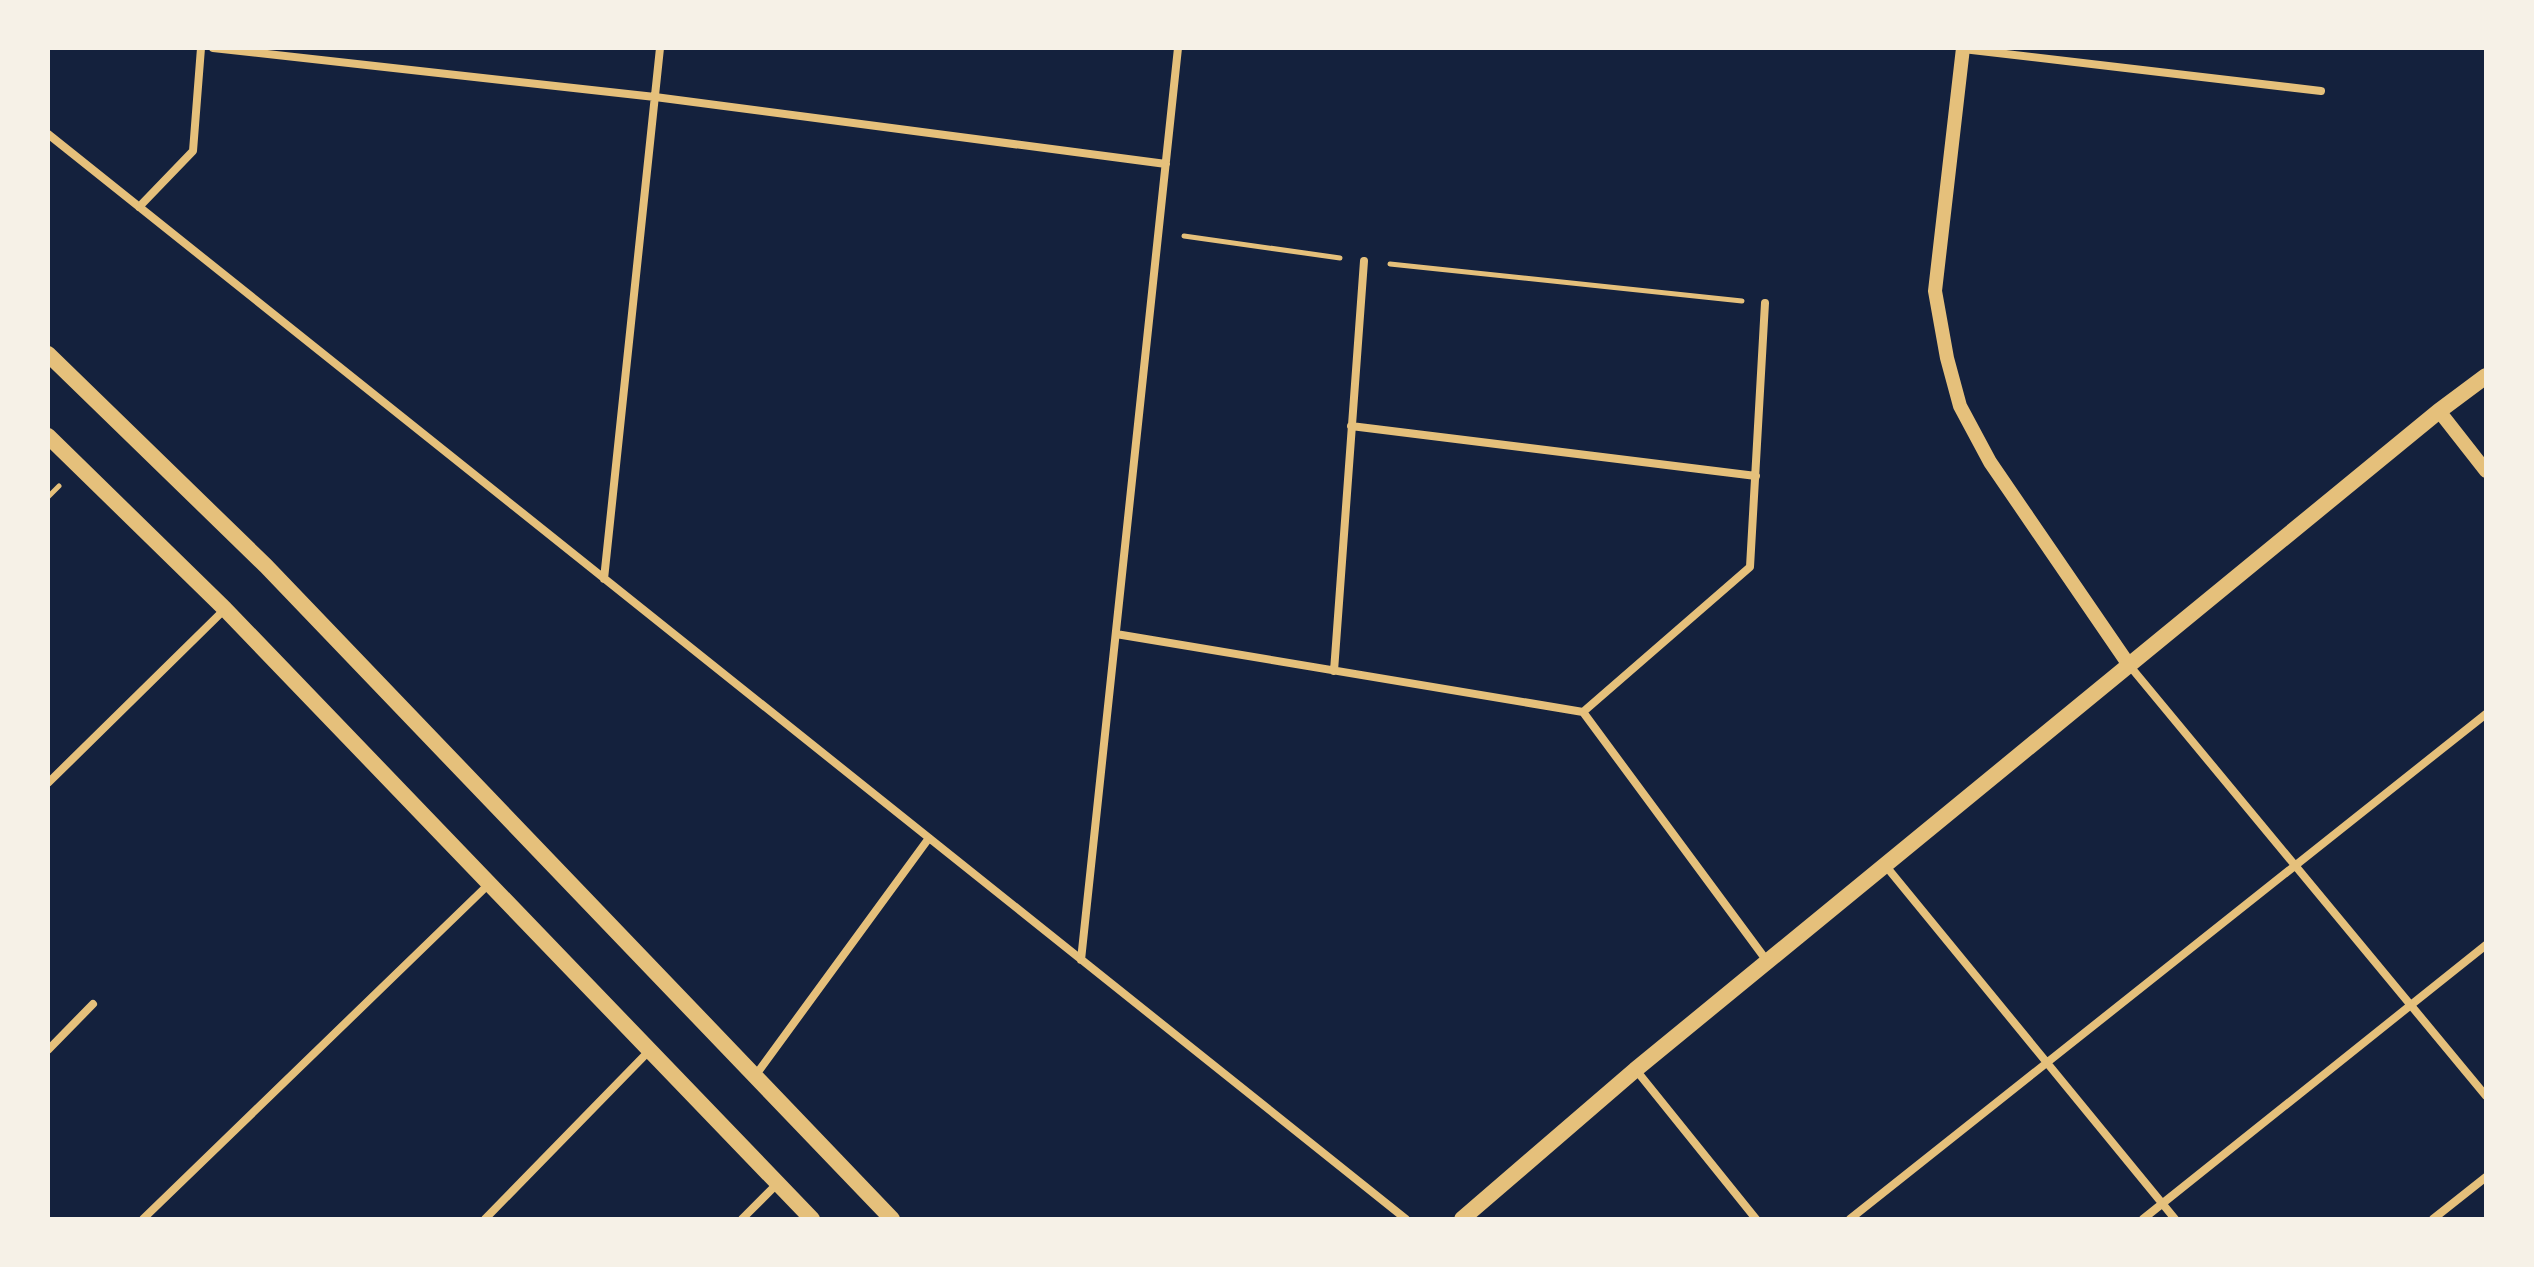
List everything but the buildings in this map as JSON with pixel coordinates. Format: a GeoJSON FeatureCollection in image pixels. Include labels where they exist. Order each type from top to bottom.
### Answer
{"type":"FeatureCollection","features":[{"type":"Feature","properties":{"kind":"main road"},"geometry":{"type":"LineString","coordinates":[[48,354],[266,566],[892,1219]]}},
{"type":"Feature","properties":{"kind":"main road"},"geometry":{"type":"LineString","coordinates":[[1462,1219],[1767,961],[2439,411],[2486,376]]}},
{"type":"Feature","properties":{"kind":"main road"},"geometry":{"type":"LineString","coordinates":[[48,436],[225,609],[812,1219]]}},
{"type":"Feature","properties":{"kind":"street"},"geometry":{"type":"LineString","coordinates":[[139,207],[193,151],[201,48]]}},
{"type":"Feature","properties":{"kind":"street"},"geometry":{"type":"LineString","coordinates":[[213,48],[655,97],[1166,164]]}},
{"type":"Feature","properties":{"kind":"street"},"geometry":{"type":"LineString","coordinates":[[604,579],[660,48]]}},
{"type":"Feature","properties":{"kind":"street"},"geometry":{"type":"LineString","coordinates":[[1081,960],[1178,48]]}},
{"type":"Feature","properties":{"kind":"street"},"geometry":{"type":"LineString","coordinates":[[2321,91],[1963,48],[1935,291],[1947,358],[1960,406],[1990,462],[2129,665],[2486,1096]]}},
{"type":"Feature","properties":{"kind":"street"},"geometry":{"type":"LineString","coordinates":[[48,134],[1406,1219]]}},
{"type":"Feature","properties":{"kind":"street"},"geometry":{"type":"LineString","coordinates":[[1334,671],[1364,261]]}},
{"type":"Feature","properties":{"kind":"street"},"geometry":{"type":"LineString","coordinates":[[1583,712],[1750,567],[1765,303]]}},
{"type":"Feature","properties":{"kind":"street"},"geometry":{"type":"LineString","coordinates":[[2439,411],[2486,471]]}},
{"type":"Feature","properties":{"kind":"street"},"geometry":{"type":"LineString","coordinates":[[1351,426],[1756,476]]}},
{"type":"Feature","properties":{"kind":"street"},"geometry":{"type":"LineString","coordinates":[[48,783],[225,609]]}},
{"type":"Feature","properties":{"kind":"street"},"geometry":{"type":"LineString","coordinates":[[1116,634],[1583,712],[1767,961]]}},
{"type":"Feature","properties":{"kind":"street"},"geometry":{"type":"LineString","coordinates":[[1850,1219],[2486,714]]}},
{"type":"Feature","properties":{"kind":"street"},"geometry":{"type":"LineString","coordinates":[[755,1076],[929,838]]}},
{"type":"Feature","properties":{"kind":"street"},"geometry":{"type":"LineString","coordinates":[[1885,865],[2175,1219]]}},
{"type":"Feature","properties":{"kind":"street"},"geometry":{"type":"LineString","coordinates":[[143,1219],[489,884]]}},
{"type":"Feature","properties":{"kind":"street"},"geometry":{"type":"LineString","coordinates":[[2143,1219],[2486,945]]}},
{"type":"Feature","properties":{"kind":"street"},"geometry":{"type":"LineString","coordinates":[[48,1050],[93,1004]]}},
{"type":"Feature","properties":{"kind":"street"},"geometry":{"type":"LineString","coordinates":[[485,1219],[649,1051]]}},
{"type":"Feature","properties":{"kind":"street"},"geometry":{"type":"LineString","coordinates":[[1635,1070],[1756,1219]]}},
{"type":"Feature","properties":{"kind":"street"},"geometry":{"type":"LineString","coordinates":[[2433,1219],[2486,1177]]}},
{"type":"Feature","properties":{"kind":"street"},"geometry":{"type":"LineString","coordinates":[[742,1219],[778,1183]]}},
{"type":"Feature","properties":{"kind":"path"},"geometry":{"type":"LineString","coordinates":[[1159,233],[1364,261],[1765,303]]}}]}
